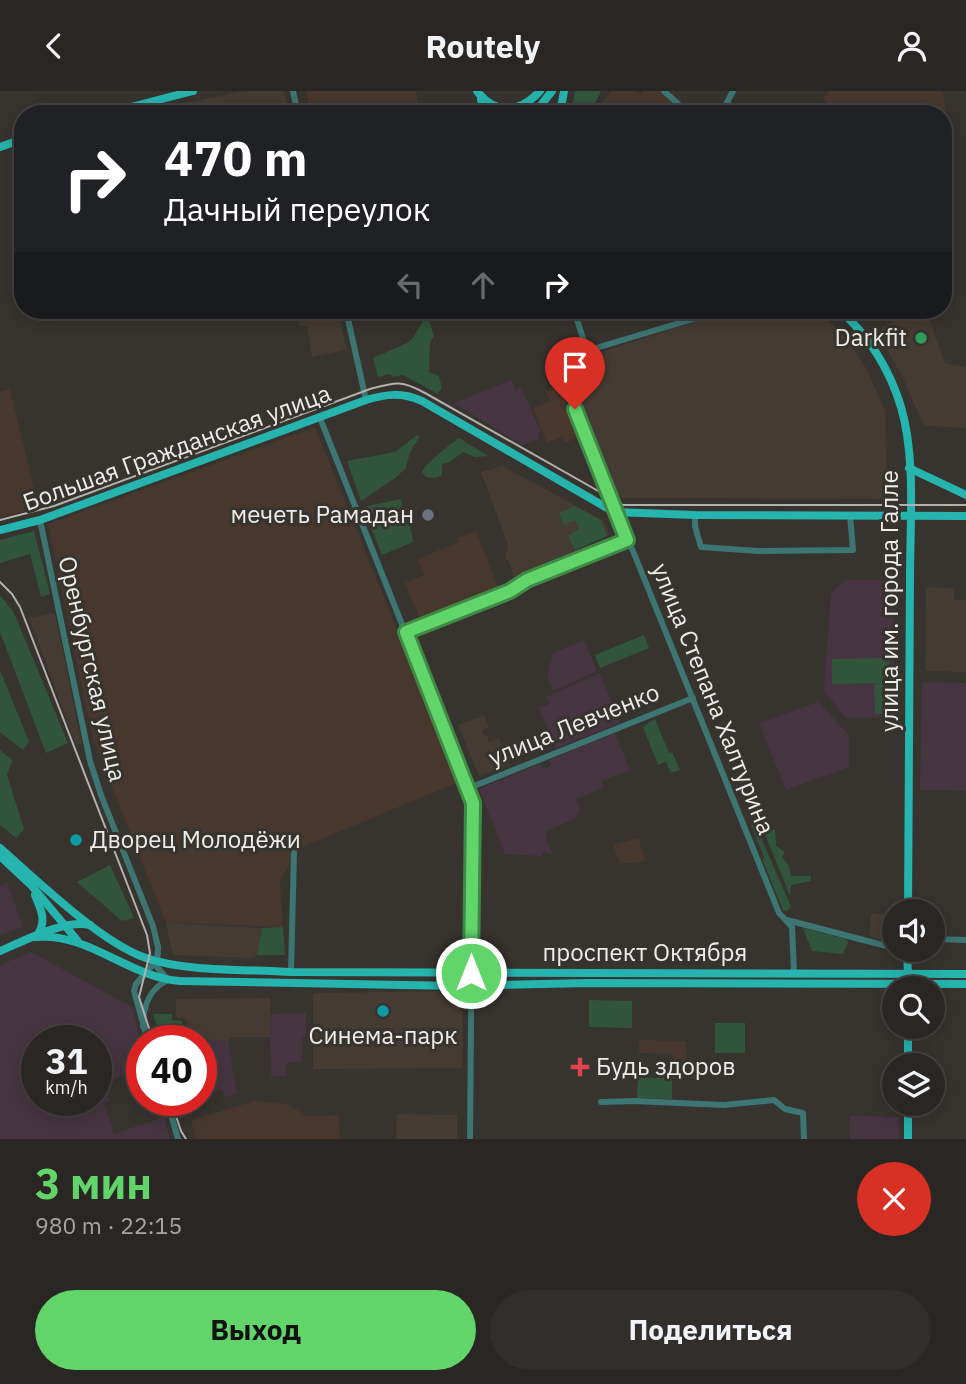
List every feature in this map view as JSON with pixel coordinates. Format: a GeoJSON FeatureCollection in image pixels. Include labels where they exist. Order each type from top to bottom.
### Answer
{"type":"FeatureCollection","features":[{"type":"Feature","properties":{"kind":"main road"},"geometry":{"type":"LineString","coordinates":[[139,105],[193,91]]}},
{"type":"Feature","properties":{"kind":"main road"},"geometry":{"type":"LineString","coordinates":[[477,91],[486,103],[494,105]]}},
{"type":"Feature","properties":{"kind":"main road"},"geometry":{"type":"LineString","coordinates":[[477,91],[483,104]]}},
{"type":"Feature","properties":{"kind":"main road"},"geometry":{"type":"LineString","coordinates":[[523,105],[540,91]]}},
{"type":"Feature","properties":{"kind":"main road"},"geometry":{"type":"LineString","coordinates":[[541,105],[552,91]]}},
{"type":"Feature","properties":{"kind":"main road","name":"улица им. города Галле"},"geometry":{"type":"LineString","coordinates":[[848,319],[865,337],[890,379],[901,407],[909,468],[911,516],[908,899]]}},
{"type":"Feature","properties":{"kind":"main road","name":"Большая Гражданская улица"},"geometry":{"type":"LineString","coordinates":[[0,530],[40,520],[390,393],[422,401],[614,512]]}},
{"type":"Feature","properties":{"kind":"main road"},"geometry":{"type":"LineString","coordinates":[[909,468],[966,495]]}},
{"type":"Feature","properties":{"kind":"main road"},"geometry":{"type":"LineString","coordinates":[[614,512],[966,516]]}},
{"type":"Feature","properties":{"kind":"main road","name":"проспект Октября"},"geometry":{"type":"LineString","coordinates":[[0,848],[104,935],[136,954],[180,966],[291,972],[965,974]]}},
{"type":"Feature","properties":{"kind":"main road"},"geometry":{"type":"LineString","coordinates":[[0,856],[31,885],[64,926],[85,946]]}},
{"type":"Feature","properties":{"kind":"main road"},"geometry":{"type":"LineString","coordinates":[[31,885],[43,920],[43,927],[36,937]]}},
{"type":"Feature","properties":{"kind":"main road"},"geometry":{"type":"LineString","coordinates":[[0,951],[64,926],[82,924],[95,927]]}},
{"type":"Feature","properties":{"kind":"main road"},"geometry":{"type":"LineString","coordinates":[[36,937],[59,936],[85,946],[99,948],[104,943],[104,935]]}},
{"type":"Feature","properties":{"kind":"main road","name":"проспект Октября"},"geometry":{"type":"LineString","coordinates":[[85,946],[146,973],[169,980],[471,985],[528,983],[882,986]]}},
{"type":"Feature","properties":{"kind":"main road"},"geometry":{"type":"LineString","coordinates":[[907,962],[908,973]]}},
{"type":"Feature","properties":{"kind":"main road"},"geometry":{"type":"LineString","coordinates":[[227,968],[227,982]]}},
{"type":"Feature","properties":{"kind":"main road"},"geometry":{"type":"LineString","coordinates":[[418,972],[418,984]]}},
{"type":"Feature","properties":{"kind":"main road"},"geometry":{"type":"LineString","coordinates":[[528,972],[528,983]]}},
{"type":"Feature","properties":{"kind":"main road"},"geometry":{"type":"LineString","coordinates":[[850,973],[850,985]]}},
{"type":"Feature","properties":{"kind":"main road"},"geometry":{"type":"LineString","coordinates":[[965,974],[965,984]]}},
{"type":"Feature","properties":{"kind":"main road","name":"проспект Октября"},"geometry":{"type":"LineString","coordinates":[[945,985],[965,984]]}},
{"type":"Feature","properties":{"kind":"main road"},"geometry":{"type":"LineString","coordinates":[[908,1116],[908,1139]]}},
{"type":"Feature","properties":{"kind":"street"},"geometry":{"type":"LineString","coordinates":[[664,91],[679,105]]}},
{"type":"Feature","properties":{"kind":"street"},"geometry":{"type":"LineString","coordinates":[[348,319],[366,400]]}},
{"type":"Feature","properties":{"kind":"street"},"geometry":{"type":"LineString","coordinates":[[577,319],[587,351],[693,319]]}},
{"type":"Feature","properties":{"kind":"street","name":"улица Степана Халтурина"},"geometry":{"type":"LineString","coordinates":[[587,351],[556,361],[614,512],[693,698],[779,913],[787,920],[793,932],[794,973]]}},
{"type":"Feature","properties":{"kind":"street"},"geometry":{"type":"LineString","coordinates":[[320,418],[469,789],[474,811],[470,1139]]}},
{"type":"Feature","properties":{"kind":"street"},"geometry":{"type":"LineString","coordinates":[[695,515],[701,548],[853,550],[850,515]]}},
{"type":"Feature","properties":{"kind":"street","name":"Оренбургская улица"},"geometry":{"type":"LineString","coordinates":[[40,520],[90,761],[153,926],[158,947],[156,961],[160,972],[169,980]]}},
{"type":"Feature","properties":{"kind":"street"},"geometry":{"type":"LineString","coordinates":[[406,632],[510,591],[527,580],[627,540]]}},
{"type":"Feature","properties":{"kind":"street","name":"улица Левченко"},"geometry":{"type":"LineString","coordinates":[[469,789],[693,698]]}},
{"type":"Feature","properties":{"kind":"street"},"geometry":{"type":"LineString","coordinates":[[291,972],[294,853]]}},
{"type":"Feature","properties":{"kind":"street"},"geometry":{"type":"LineString","coordinates":[[787,920],[882,945]]}},
{"type":"Feature","properties":{"kind":"street"},"geometry":{"type":"LineString","coordinates":[[945,939],[966,940]]}},
{"type":"Feature","properties":{"kind":"street"},"geometry":{"type":"LineString","coordinates":[[143,1025],[134,991],[136,984],[156,961]]}},
{"type":"Feature","properties":{"kind":"street"},"geometry":{"type":"LineString","coordinates":[[143,1025],[143,1012],[149,997],[155,988],[169,980]]}},
{"type":"Feature","properties":{"kind":"street"},"geometry":{"type":"LineString","coordinates":[[601,1102],[723,1105],[774,1100],[785,1109],[803,1113],[804,1139]]}},
{"type":"Feature","properties":{"kind":"street"},"geometry":{"type":"LineString","coordinates":[[171,1116],[178,1139]]}},
{"type":"Feature","properties":{"kind":"shaded area"},"geometry":{"type":"Polygon","coordinates":[[[245,91],[284,91],[287,105],[176,105],[245,91]]]}},
{"type":"Feature","properties":{"kind":"shaded area"},"geometry":{"type":"Polygon","coordinates":[[[306,91],[416,91],[418,105],[309,105],[306,91]]]}},
{"type":"Feature","properties":{"kind":"shaded area"},"geometry":{"type":"Polygon","coordinates":[[[612,91],[634,91],[640,94],[643,91],[661,91],[676,105],[600,105],[612,91]]]}},
{"type":"Feature","properties":{"kind":"shaded area"},"geometry":{"type":"Polygon","coordinates":[[[830,91],[943,91],[945,105],[828,105],[823,97],[830,91]]]}},
{"type":"Feature","properties":{"kind":"shaded area"},"geometry":{"type":"Polygon","coordinates":[[[298,319],[340,319],[347,350],[312,357],[307,326],[300,326],[298,319]]]}},
{"type":"Feature","properties":{"kind":"shaded area"},"geometry":{"type":"Polygon","coordinates":[[[702,319],[827,319],[847,340],[866,368],[885,410],[887,499],[622,498],[614,493],[565,364],[702,319]]]}},
{"type":"Feature","properties":{"kind":"shaded area"},"geometry":{"type":"Polygon","coordinates":[[[897,319],[929,319],[945,363],[966,367],[966,428],[924,426],[901,374],[876,331],[897,319]]]}},
{"type":"Feature","properties":{"kind":"shaded area"},"geometry":{"type":"Polygon","coordinates":[[[512,380],[515,390],[521,387],[539,428],[539,439],[522,445],[454,403],[512,380]]]}},
{"type":"Feature","properties":{"kind":"shaded area"},"geometry":{"type":"Polygon","coordinates":[[[560,386],[580,437],[565,443],[562,437],[547,443],[533,408],[550,401],[546,392],[560,386]]]}},
{"type":"Feature","properties":{"kind":"shaded area"},"geometry":{"type":"Polygon","coordinates":[[[10,389],[39,508],[0,517],[0,392],[10,389]]]}},
{"type":"Feature","properties":{"kind":"shaded area"},"geometry":{"type":"Polygon","coordinates":[[[315,427],[459,782],[290,852],[292,860],[280,881],[283,927],[166,923],[93,739],[48,524],[315,427]]]}},
{"type":"Feature","properties":{"kind":"shaded area"},"geometry":{"type":"Polygon","coordinates":[[[503,466],[605,522],[610,535],[514,577],[508,560],[505,559],[508,545],[481,472],[503,466]]]}},
{"type":"Feature","properties":{"kind":"shaded area"},"geometry":{"type":"Polygon","coordinates":[[[476,531],[499,590],[420,619],[405,583],[424,575],[418,559],[459,542],[457,538],[476,531]]]}},
{"type":"Feature","properties":{"kind":"shaded area"},"geometry":{"type":"Polygon","coordinates":[[[846,580],[894,580],[894,717],[846,718],[824,691],[831,593],[846,580]]]}},
{"type":"Feature","properties":{"kind":"shaded area"},"geometry":{"type":"Polygon","coordinates":[[[926,587],[954,588],[954,600],[966,600],[966,672],[925,671],[926,587]]]}},
{"type":"Feature","properties":{"kind":"shaded area"},"geometry":{"type":"Polygon","coordinates":[[[55,613],[82,744],[76,745],[29,618],[55,613]]]}},
{"type":"Feature","properties":{"kind":"shaded area"},"geometry":{"type":"Polygon","coordinates":[[[584,640],[597,671],[553,691],[547,675],[553,653],[584,640]]]}},
{"type":"Feature","properties":{"kind":"shaded area"},"geometry":{"type":"Polygon","coordinates":[[[600,673],[620,723],[556,748],[539,708],[549,704],[546,697],[600,673]]]}},
{"type":"Feature","properties":{"kind":"shaded area"},"geometry":{"type":"Polygon","coordinates":[[[922,682],[966,683],[966,791],[920,790],[922,682]]]}},
{"type":"Feature","properties":{"kind":"shaded area"},"geometry":{"type":"Polygon","coordinates":[[[818,702],[849,735],[849,767],[786,790],[759,723],[818,702]]]}},
{"type":"Feature","properties":{"kind":"shaded area"},"geometry":{"type":"Polygon","coordinates":[[[484,715],[489,727],[482,730],[484,736],[487,736],[489,742],[499,738],[510,765],[479,776],[458,725],[484,715]]]}},
{"type":"Feature","properties":{"kind":"shaded area"},"geometry":{"type":"Polygon","coordinates":[[[615,733],[630,770],[601,781],[604,788],[576,799],[580,810],[574,819],[547,831],[546,840],[553,854],[505,854],[479,789],[540,764],[543,769],[551,766],[549,760],[615,733]]]}},
{"type":"Feature","properties":{"kind":"shaded area"},"geometry":{"type":"Polygon","coordinates":[[[638,838],[646,860],[620,863],[613,845],[638,838]]]}},
{"type":"Feature","properties":{"kind":"shaded area"},"geometry":{"type":"Polygon","coordinates":[[[7,883],[23,927],[0,935],[0,886],[7,883]]]}},
{"type":"Feature","properties":{"kind":"shaded area"},"geometry":{"type":"Polygon","coordinates":[[[871,914],[882,914],[882,940],[869,936],[871,914]]]}},
{"type":"Feature","properties":{"kind":"shaded area"},"geometry":{"type":"Polygon","coordinates":[[[166,923],[262,928],[257,955],[253,958],[173,955],[166,923]]]}},
{"type":"Feature","properties":{"kind":"shaded area"},"geometry":{"type":"Polygon","coordinates":[[[31,952],[132,1007],[137,1025],[126,1025],[126,1074],[112,1081],[112,1025],[21,1025],[21,1116],[108,1116],[114,1134],[164,1117],[170,1139],[0,1139],[0,965],[31,952]]]}},
{"type":"Feature","properties":{"kind":"shaded area"},"geometry":{"type":"Polygon","coordinates":[[[316,993],[462,993],[463,1068],[313,1069],[313,995],[316,993]]]}},
{"type":"Feature","properties":{"kind":"shaded area"},"geometry":{"type":"Polygon","coordinates":[[[270,998],[270,1037],[233,1037],[228,1041],[217,1041],[217,1025],[187,1025],[187,1020],[176,1016],[176,999],[270,998]]]}},
{"type":"Feature","properties":{"kind":"shaded area"},"geometry":{"type":"Polygon","coordinates":[[[306,1013],[302,1062],[286,1063],[285,1076],[271,1076],[270,1014],[306,1013]]]}},
{"type":"Feature","properties":{"kind":"shaded area"},"geometry":{"type":"Polygon","coordinates":[[[639,1040],[686,1041],[686,1064],[674,1064],[673,1054],[639,1053],[639,1040]]]}},
{"type":"Feature","properties":{"kind":"shaded area"},"geometry":{"type":"Polygon","coordinates":[[[217,1041],[228,1041],[237,1094],[225,1097],[222,1089],[217,1090],[217,1041]]]}},
{"type":"Feature","properties":{"kind":"shaded area"},"geometry":{"type":"Polygon","coordinates":[[[255,1101],[288,1104],[306,1116],[339,1115],[340,1139],[196,1139],[191,1120],[217,1116],[217,1112],[255,1101]]]}},
{"type":"Feature","properties":{"kind":"shaded area"},"geometry":{"type":"Polygon","coordinates":[[[397,1114],[457,1115],[457,1139],[396,1139],[397,1114]]]}},
{"type":"Feature","properties":{"kind":"shaded area"},"geometry":{"type":"Polygon","coordinates":[[[850,1116],[899,1117],[899,1139],[850,1139],[850,1116]]]}},
{"type":"Feature","properties":{"kind":"green space"},"geometry":{"type":"Polygon","coordinates":[[[575,91],[601,91],[594,105],[573,105],[575,91]]]}},
{"type":"Feature","properties":{"kind":"green space"},"geometry":{"type":"Polygon","coordinates":[[[424,319],[429,319],[434,336],[430,342],[429,372],[439,376],[442,388],[438,394],[403,375],[378,377],[373,358],[413,338],[424,319]]]}},
{"type":"Feature","properties":{"kind":"green space"},"geometry":{"type":"Polygon","coordinates":[[[417,435],[420,436],[410,452],[406,468],[361,501],[347,461],[395,452],[417,435]]]}},
{"type":"Feature","properties":{"kind":"green space"},"geometry":{"type":"Polygon","coordinates":[[[459,438],[488,456],[475,457],[463,452],[450,462],[442,464],[442,475],[435,478],[426,477],[422,472],[424,469],[459,438]]]}},
{"type":"Feature","properties":{"kind":"green space"},"geometry":{"type":"Polygon","coordinates":[[[401,499],[413,542],[382,555],[363,507],[401,499]]]}},
{"type":"Feature","properties":{"kind":"green space"},"geometry":{"type":"Polygon","coordinates":[[[575,506],[601,520],[607,536],[575,550],[568,535],[579,529],[575,520],[564,525],[559,513],[575,506]]]}},
{"type":"Feature","properties":{"kind":"green space"},"geometry":{"type":"Polygon","coordinates":[[[34,531],[50,594],[41,597],[30,554],[0,563],[0,540],[34,531]]]}},
{"type":"Feature","properties":{"kind":"green space"},"geometry":{"type":"Polygon","coordinates":[[[0,595],[14,613],[68,743],[46,753],[0,632],[0,595]]]}},
{"type":"Feature","properties":{"kind":"green space"},"geometry":{"type":"Polygon","coordinates":[[[644,635],[649,648],[600,668],[595,655],[644,635]]]}},
{"type":"Feature","properties":{"kind":"green space"},"geometry":{"type":"Polygon","coordinates":[[[889,658],[889,714],[875,714],[874,684],[881,683],[832,684],[832,659],[889,658]]]}},
{"type":"Feature","properties":{"kind":"green space"},"geometry":{"type":"Polygon","coordinates":[[[0,670],[29,742],[23,750],[0,732],[0,670]]]}},
{"type":"Feature","properties":{"kind":"green space"},"geometry":{"type":"Polygon","coordinates":[[[655,719],[669,753],[672,752],[680,770],[671,773],[666,762],[658,765],[643,727],[655,719]]]}},
{"type":"Feature","properties":{"kind":"green space"},"geometry":{"type":"Polygon","coordinates":[[[0,750],[12,760],[7,775],[24,829],[16,838],[0,825],[0,750]]]}},
{"type":"Feature","properties":{"kind":"green space"},"geometry":{"type":"Polygon","coordinates":[[[755,824],[791,906],[787,911],[783,910],[763,861],[764,857],[751,825],[755,824]]]}},
{"type":"Feature","properties":{"kind":"green space"},"geometry":{"type":"Polygon","coordinates":[[[775,830],[776,846],[785,852],[782,857],[789,866],[791,876],[811,876],[811,881],[791,885],[790,896],[764,831],[775,830]]]}},
{"type":"Feature","properties":{"kind":"green space"},"geometry":{"type":"Polygon","coordinates":[[[110,865],[134,918],[122,921],[77,882],[110,865]]]}},
{"type":"Feature","properties":{"kind":"green space"},"geometry":{"type":"Polygon","coordinates":[[[283,927],[285,955],[257,955],[262,928],[283,927]]]}},
{"type":"Feature","properties":{"kind":"green space"},"geometry":{"type":"Polygon","coordinates":[[[803,928],[846,939],[848,943],[843,954],[812,951],[803,928]]]}},
{"type":"Feature","properties":{"kind":"green space"},"geometry":{"type":"Polygon","coordinates":[[[589,1000],[632,1001],[632,1028],[589,1027],[589,1000]]]}},
{"type":"Feature","properties":{"kind":"green space"},"geometry":{"type":"Polygon","coordinates":[[[153,1014],[172,1014],[172,1020],[182,1021],[182,1025],[157,1025],[153,1014]]]}},
{"type":"Feature","properties":{"kind":"green space"},"geometry":{"type":"Polygon","coordinates":[[[715,1023],[745,1023],[745,1053],[715,1053],[715,1023]]]}},
{"type":"Feature","properties":{"kind":"green space"},"geometry":{"type":"Polygon","coordinates":[[[672,1073],[672,1099],[637,1098],[638,1078],[664,1078],[672,1073]]]}},
{"type":"Feature","properties":{"kind":"tram line"},"geometry":{"type":"LineString","coordinates":[[0,520],[54,506],[370,389],[398,383],[425,393],[623,505],[966,505]]}},
{"type":"Feature","properties":{"kind":"tram line"},"geometry":{"type":"LineString","coordinates":[[0,582],[20,607],[147,935],[150,953],[139,997],[148,1025]]}},
{"type":"Feature","properties":{"kind":"tram line"},"geometry":{"type":"LineString","coordinates":[[176,1116],[186,1139]]}},
{"type":"Feature","properties":{"kind":"place","name":"Darkfit"},"geometry":{"type":"Point","coordinates":[921,338]}},
{"type":"Feature","properties":{"kind":"place","name":"мечеть Рамадан"},"geometry":{"type":"Point","coordinates":[428,515]}},
{"type":"Feature","properties":{"kind":"place","name":"Дворец Молодёжи"},"geometry":{"type":"Point","coordinates":[76,840]}},
{"type":"Feature","properties":{"kind":"place","name":"Синема-парк"},"geometry":{"type":"Point","coordinates":[383,1011]}},
{"type":"Feature","properties":{"kind":"place","name":"Будь здоров"},"geometry":{"type":"Point","coordinates":[580,1067]}},
{"type":"Feature","properties":{"kind":"route"},"geometry":{"type":"LineString","coordinates":[[471,973],[473,803],[406,632],[510,591],[527,580],[627,540],[575,409]]}}]}
